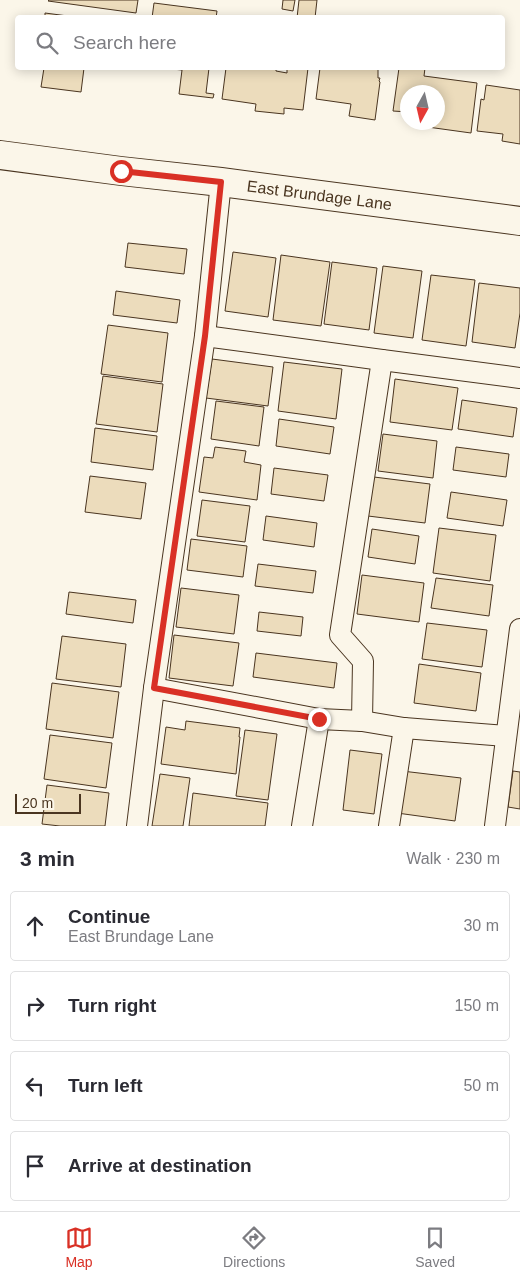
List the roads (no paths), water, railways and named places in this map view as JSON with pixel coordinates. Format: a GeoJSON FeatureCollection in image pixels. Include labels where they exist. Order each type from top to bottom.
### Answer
{"type":"FeatureCollection","features":[{"type":"Feature","properties":{"kind":"main road","name":"East Brundage Lane"},"geometry":{"type":"LineString","coordinates":[[0,155],[520,221]]}},
{"type":"Feature","properties":{"kind":"street"},"geometry":{"type":"LineString","coordinates":[[137,826],[154,688],[205,336],[221,182]]}},
{"type":"Feature","properties":{"kind":"street"},"geometry":{"type":"LineString","coordinates":[[205,336],[520,378]]}},
{"type":"Feature","properties":{"kind":"street"},"geometry":{"type":"LineString","coordinates":[[362,721],[363,661],[340,635],[382,360]]}},
{"type":"Feature","properties":{"kind":"street"},"geometry":{"type":"LineString","coordinates":[[495,826],[520,629]]}},
{"type":"Feature","properties":{"kind":"street"},"geometry":{"type":"LineString","coordinates":[[154,688],[319,719],[362,721],[404,728],[506,736]]}},
{"type":"Feature","properties":{"kind":"street"},"geometry":{"type":"LineString","coordinates":[[302,826],[319,719]]}},
{"type":"Feature","properties":{"kind":"street"},"geometry":{"type":"LineString","coordinates":[[389,826],[404,728]]}}]}
